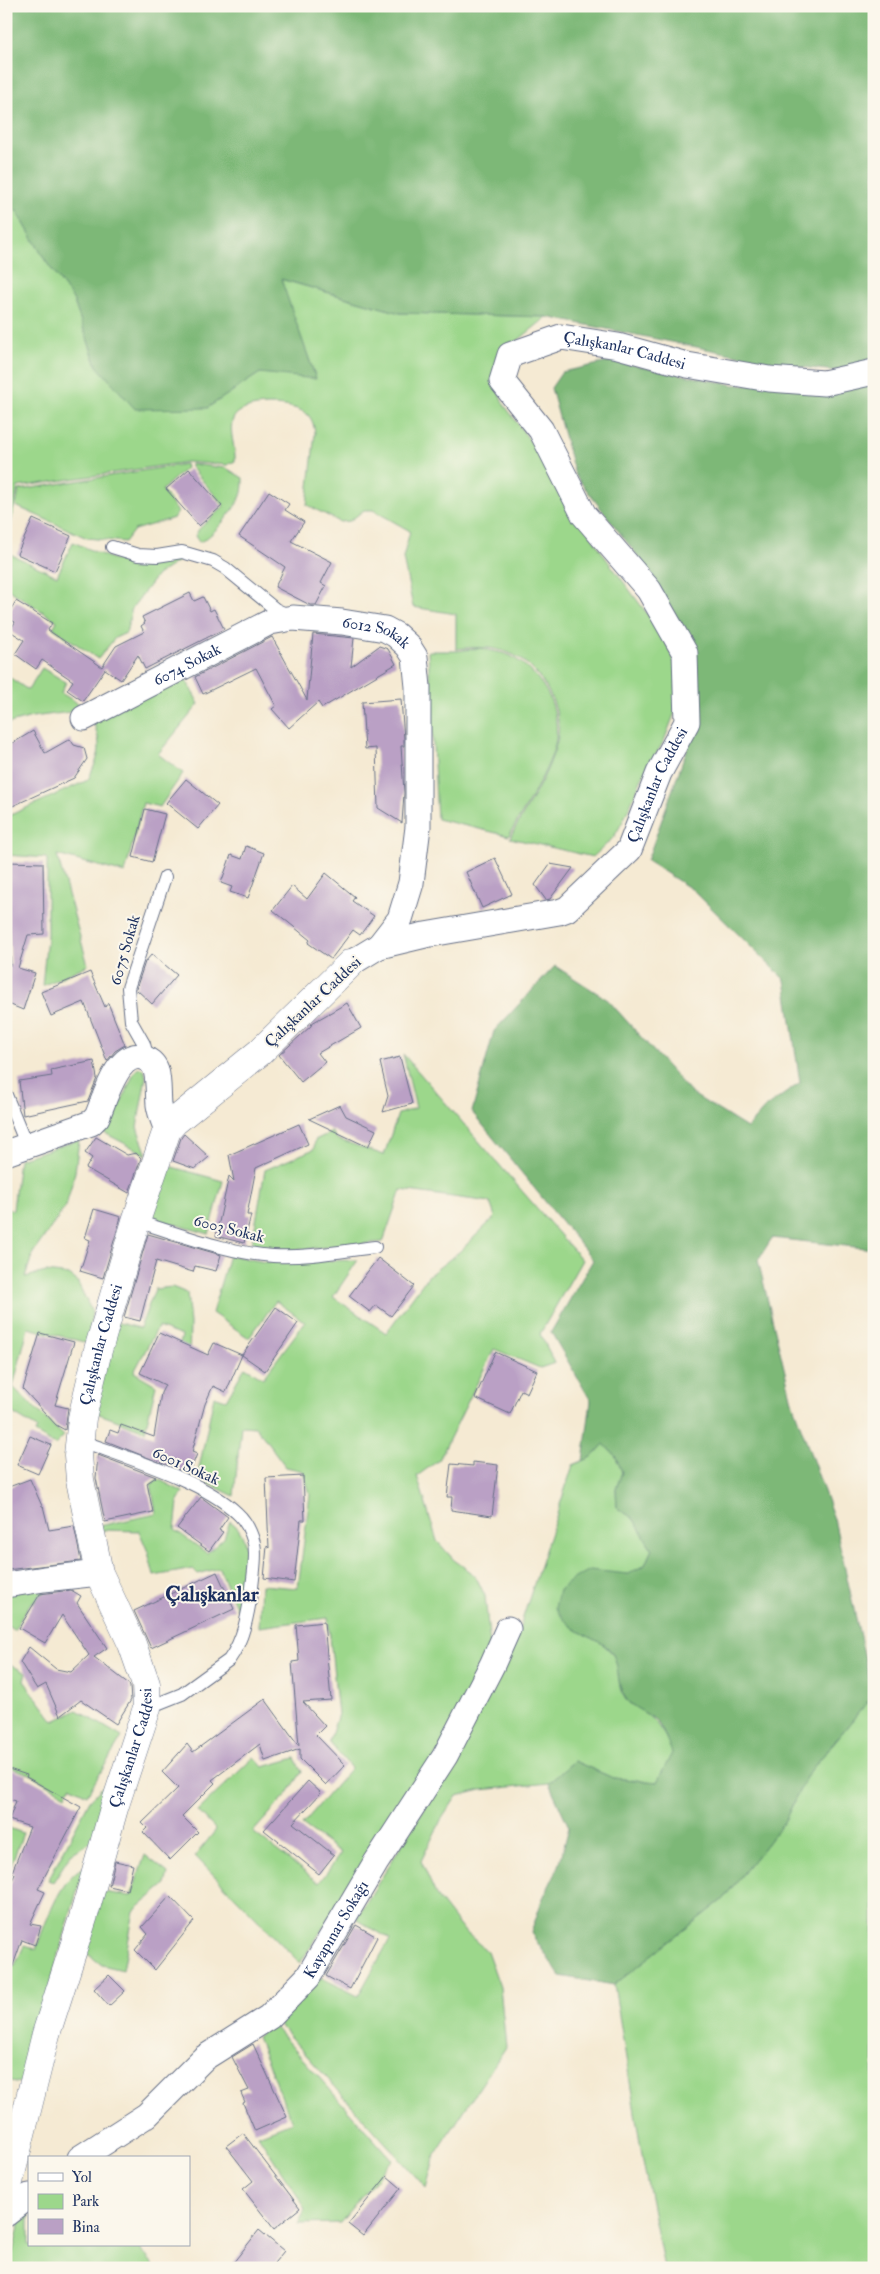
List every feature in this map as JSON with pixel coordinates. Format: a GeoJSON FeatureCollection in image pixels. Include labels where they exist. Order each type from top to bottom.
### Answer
{"type":"FeatureCollection","features":[{"type":"Feature","properties":{"kind":"street","name":"Çalışkanlar Caddesi"},"geometry":{"type":"LineString","coordinates":[[6,2194],[46,2034],[84,1915],[114,1808],[147,1708],[148,1695],[132,1644],[99,1573],[80,1480],[79,1440],[98,1350],[136,1221],[167,1130],[174,1122],[260,1052],[351,963],[379,946],[425,935],[559,912],[576,902],[629,850],[659,773],[686,722],[685,653],[649,590],[584,515],[541,430],[502,382],[510,355],[561,337],[618,346],[688,365],[768,379],[824,383],[874,372]]}},
{"type":"Feature","properties":{"kind":"street","name":"6012 Sokak"},"geometry":{"type":"LineString","coordinates":[[293,618],[342,622],[384,629],[396,634],[408,646],[415,657],[418,687],[418,827],[413,874],[407,902],[400,919],[379,946]]}},
{"type":"Feature","properties":{"kind":"street","name":"6074 Sokak"},"geometry":{"type":"LineString","coordinates":[[84,718],[255,629],[270,622],[293,618]]}},
{"type":"Feature","properties":{"kind":"street"},"geometry":{"type":"LineString","coordinates":[[17,1150],[92,1123],[123,1062],[131,1057],[141,1057],[148,1060],[155,1068],[159,1106],[167,1130]]}},
{"type":"Feature","properties":{"kind":"street"},"geometry":{"type":"LineString","coordinates":[[6,1585],[44,1578],[99,1573]]}},
{"type":"Feature","properties":{"kind":"street","name":"Kayapınar Sokağı"},"geometry":{"type":"LineString","coordinates":[[83,2156],[147,2115],[204,2058],[269,2016],[308,1977],[375,1864],[445,1756],[492,1665],[508,1629]]}},
{"type":"Feature","properties":{"kind":"street"},"geometry":{"type":"LineString","coordinates":[[6,2214],[28,2197]]}},
{"type":"Feature","properties":{"kind":"lane","name":"6012 Sokak"},"geometry":{"type":"LineString","coordinates":[[112,547],[138,555],[157,556],[182,552],[213,561],[226,568],[275,609],[293,618]]}},
{"type":"Feature","properties":{"kind":"lane","name":"6075 Sokak"},"geometry":{"type":"LineString","coordinates":[[148,1060],[144,1044],[131,1020],[128,988],[165,877]]}},
{"type":"Feature","properties":{"kind":"lane"},"geometry":{"type":"LineString","coordinates":[[6,1095],[17,1150]]}},
{"type":"Feature","properties":{"kind":"lane","name":"6003 Sokak"},"geometry":{"type":"LineString","coordinates":[[136,1221],[241,1252],[271,1256],[292,1257],[375,1247]]}},
{"type":"Feature","properties":{"kind":"lane","name":"6001 Sokak"},"geometry":{"type":"LineString","coordinates":[[79,1440],[206,1491],[239,1514],[248,1528],[254,1544],[254,1570],[247,1618],[239,1644],[233,1654],[229,1660],[182,1694],[147,1708]]}},
{"type":"Feature","properties":{"kind":"green space"},"geometry":{"type":"Polygon","coordinates":[[[6,6],[874,6],[874,359],[837,371],[791,366],[547,317],[400,313],[281,279],[316,379],[260,373],[207,408],[135,409],[97,366],[73,299],[45,260],[17,211],[6,208],[6,6]]]}},
{"type":"Feature","properties":{"kind":"green space"},"geometry":{"type":"Polygon","coordinates":[[[6,208],[17,211],[45,260],[73,299],[97,366],[207,408],[260,373],[316,378],[280,279],[400,313],[547,317],[501,354],[493,376],[503,403],[540,455],[605,557],[663,635],[677,668],[675,712],[664,741],[644,774],[614,837],[593,857],[510,838],[549,766],[557,741],[557,715],[547,689],[530,667],[509,653],[496,649],[456,649],[456,614],[413,607],[403,558],[410,531],[373,510],[364,510],[350,521],[340,522],[307,505],[315,433],[311,419],[301,411],[292,407],[269,405],[257,406],[238,413],[233,419],[231,429],[235,461],[227,465],[187,462],[18,487],[6,549],[6,208]]]}},
{"type":"Feature","properties":{"kind":"green space"},"geometry":{"type":"Polygon","coordinates":[[[613,361],[734,385],[874,378],[874,1249],[772,1238],[758,1260],[793,1405],[834,1519],[873,1695],[807,1775],[784,1822],[722,1900],[614,1985],[560,1976],[531,1933],[542,1900],[559,1866],[569,1827],[549,1783],[574,1761],[613,1778],[657,1782],[672,1753],[664,1733],[657,1722],[633,1706],[622,1693],[615,1660],[609,1649],[572,1627],[555,1608],[559,1590],[575,1578],[590,1570],[628,1574],[645,1565],[652,1549],[633,1518],[617,1508],[616,1489],[622,1472],[616,1457],[604,1444],[592,1457],[583,1461],[591,1401],[551,1332],[593,1260],[472,1112],[494,1031],[555,966],[608,1000],[691,1093],[747,1128],[766,1107],[800,1083],[785,980],[693,890],[647,861],[696,724],[695,650],[650,572],[575,475],[551,388],[562,372],[613,361]]]}},
{"type":"Feature","properties":{"kind":"green space"},"geometry":{"type":"Polygon","coordinates":[[[185,464],[186,468],[162,490],[178,512],[174,518],[134,530],[125,542],[87,538],[16,506],[19,490],[185,464]]]}},
{"type":"Feature","properties":{"kind":"green space"},"geometry":{"type":"Polygon","coordinates":[[[191,464],[226,468],[243,478],[241,496],[233,510],[210,536],[199,542],[195,536],[199,529],[224,506],[191,467],[191,464]]]}},
{"type":"Feature","properties":{"kind":"green space"},"geometry":{"type":"Polygon","coordinates":[[[73,542],[119,561],[132,563],[168,559],[180,560],[157,575],[132,608],[126,633],[115,638],[98,659],[53,628],[57,621],[6,588],[10,554],[57,576],[73,542]]]}},
{"type":"Feature","properties":{"kind":"green space"},"geometry":{"type":"Polygon","coordinates":[[[481,648],[511,656],[531,671],[546,690],[555,713],[556,739],[549,762],[509,836],[437,819],[428,651],[456,651],[481,648]]]}},
{"type":"Feature","properties":{"kind":"green space"},"geometry":{"type":"Polygon","coordinates":[[[42,668],[66,682],[61,693],[79,704],[71,712],[32,717],[6,724],[6,675],[28,690],[42,668]]]}},
{"type":"Feature","properties":{"kind":"green space"},"geometry":{"type":"Polygon","coordinates":[[[183,674],[199,704],[158,754],[183,773],[160,807],[143,803],[125,873],[57,855],[88,965],[42,986],[47,937],[47,858],[6,855],[6,817],[88,780],[99,751],[98,738],[93,721],[183,674]]]}},
{"type":"Feature","properties":{"kind":"green space"},"geometry":{"type":"Polygon","coordinates":[[[403,1054],[582,1260],[540,1334],[555,1363],[540,1368],[494,1349],[439,1460],[417,1476],[437,1541],[454,1560],[471,1572],[478,1581],[485,1596],[490,1645],[438,1753],[300,1963],[195,1856],[216,1830],[198,1811],[254,1757],[263,1767],[295,1758],[302,1772],[288,1793],[253,1832],[319,1883],[341,1853],[302,1825],[351,1768],[329,1742],[338,1714],[328,1618],[259,1627],[261,1585],[298,1588],[310,1494],[303,1471],[286,1467],[256,1427],[241,1426],[234,1496],[197,1478],[214,1396],[226,1400],[245,1367],[263,1378],[305,1322],[276,1301],[249,1338],[212,1313],[229,1255],[265,1262],[358,1260],[333,1297],[386,1333],[428,1276],[459,1252],[495,1217],[490,1202],[401,1190],[383,1242],[294,1250],[252,1244],[265,1170],[314,1149],[315,1140],[332,1132],[337,1139],[384,1155],[398,1114],[416,1108],[403,1054]]]}},
{"type":"Feature","properties":{"kind":"green space"},"geometry":{"type":"Polygon","coordinates":[[[139,1068],[144,1069],[146,1077],[137,1127],[147,1155],[95,1128],[119,1107],[135,1071],[139,1068]]]}},
{"type":"Feature","properties":{"kind":"green space"},"geometry":{"type":"Polygon","coordinates":[[[79,1140],[75,1172],[66,1206],[33,1253],[25,1277],[46,1272],[69,1275],[77,1281],[92,1312],[88,1343],[28,1328],[13,1387],[64,1436],[55,1445],[35,1433],[37,1428],[6,1409],[6,1209],[13,1210],[19,1159],[79,1140]]]}},
{"type":"Feature","properties":{"kind":"green space"},"geometry":{"type":"Polygon","coordinates":[[[165,1165],[223,1181],[209,1234],[149,1217],[165,1165]]]}},
{"type":"Feature","properties":{"kind":"green space"},"geometry":{"type":"Polygon","coordinates":[[[172,1287],[187,1293],[190,1323],[189,1366],[175,1360],[182,1336],[158,1327],[134,1372],[156,1385],[145,1431],[94,1412],[115,1322],[140,1328],[155,1289],[172,1287]]]}},
{"type":"Feature","properties":{"kind":"green space"},"geometry":{"type":"Polygon","coordinates":[[[604,1444],[616,1457],[622,1472],[616,1489],[617,1508],[633,1518],[652,1549],[645,1565],[628,1574],[580,1632],[604,1645],[613,1654],[618,1667],[619,1683],[626,1700],[645,1713],[658,1726],[673,1753],[657,1782],[613,1778],[574,1761],[549,1783],[481,1790],[457,1796],[441,1820],[421,1861],[437,1897],[461,1928],[487,1951],[500,1987],[506,2047],[435,2155],[426,2188],[283,2029],[275,2015],[318,1976],[358,1996],[390,1939],[356,1919],[454,1760],[512,1651],[573,1465],[592,1457],[604,1444]]]}},
{"type":"Feature","properties":{"kind":"green space"},"geometry":{"type":"Polygon","coordinates":[[[158,1479],[183,1492],[178,1502],[175,1530],[207,1553],[224,1538],[230,1521],[239,1529],[244,1539],[246,1562],[237,1609],[219,1568],[198,1574],[193,1569],[154,1576],[148,1552],[139,1531],[100,1530],[99,1526],[156,1514],[151,1484],[158,1479]]]}},
{"type":"Feature","properties":{"kind":"green space"},"geometry":{"type":"Polygon","coordinates":[[[48,1585],[41,1598],[30,1604],[14,1630],[6,1625],[8,1616],[6,1592],[48,1585]]]}},
{"type":"Feature","properties":{"kind":"green space"},"geometry":{"type":"Polygon","coordinates":[[[6,1662],[26,1673],[24,1681],[54,1721],[77,1710],[122,1737],[87,1795],[70,1786],[66,1795],[30,1774],[6,1766],[6,1662]]]}},
{"type":"Feature","properties":{"kind":"green space"},"geometry":{"type":"Polygon","coordinates":[[[873,1695],[874,2268],[664,2268],[644,2167],[614,1985],[722,1900],[784,1822],[807,1775],[873,1695]]]}},
{"type":"Feature","properties":{"kind":"green space"},"geometry":{"type":"Polygon","coordinates":[[[114,1775],[97,1838],[71,1854],[53,1882],[48,1880],[90,1800],[114,1775]]]}},
{"type":"Feature","properties":{"kind":"green space"},"geometry":{"type":"Polygon","coordinates":[[[6,1827],[23,1833],[6,1879],[6,1827]]]}},
{"type":"Feature","properties":{"kind":"green space"},"geometry":{"type":"Polygon","coordinates":[[[145,1855],[168,1873],[165,1885],[134,1911],[123,1970],[102,1965],[85,1952],[103,1892],[131,1896],[145,1855]]]}},
{"type":"Feature","properties":{"kind":"green space"},"geometry":{"type":"Polygon","coordinates":[[[84,1867],[22,2083],[11,2081],[6,2067],[6,1964],[14,1967],[24,1946],[36,1949],[48,1916],[60,1892],[75,1872],[84,1867]]]}},
{"type":"Feature","properties":{"kind":"green space"},"geometry":{"type":"Polygon","coordinates":[[[272,2024],[392,2160],[340,2223],[298,2224],[306,2209],[258,2135],[292,2122],[257,2037],[272,2024]]]}},
{"type":"Feature","properties":{"kind":"green space"},"geometry":{"type":"Polygon","coordinates":[[[28,2211],[28,2246],[138,2246],[156,2268],[9,2268],[22,2215],[28,2211]]]}},
{"type":"Feature","properties":{"kind":"building"},"geometry":{"type":"Polygon","coordinates":[[[189,469],[222,506],[199,526],[166,489],[189,469]]]}},
{"type":"Feature","properties":{"kind":"building"},"geometry":{"type":"Polygon","coordinates":[[[269,491],[289,504],[285,510],[304,522],[291,541],[332,562],[321,583],[326,586],[316,605],[310,605],[275,587],[285,567],[239,536],[269,491]]]}},
{"type":"Feature","properties":{"kind":"building"},"geometry":{"type":"Polygon","coordinates":[[[33,519],[71,536],[55,571],[17,554],[33,519]]]}},
{"type":"Feature","properties":{"kind":"building"},"geometry":{"type":"Polygon","coordinates":[[[190,593],[194,601],[203,597],[210,611],[214,609],[224,629],[145,669],[138,655],[121,680],[105,669],[83,701],[67,690],[73,681],[42,660],[36,669],[15,654],[24,640],[10,631],[15,622],[6,617],[16,601],[52,623],[48,630],[102,667],[116,646],[144,632],[141,626],[145,623],[142,617],[190,593]]]}},
{"type":"Feature","properties":{"kind":"building"},"geometry":{"type":"Polygon","coordinates":[[[313,634],[354,638],[351,667],[379,646],[388,649],[396,664],[322,708],[318,702],[289,728],[272,709],[276,706],[256,668],[203,694],[195,677],[272,637],[307,700],[313,634]]]}},
{"type":"Feature","properties":{"kind":"building"},"geometry":{"type":"Polygon","coordinates":[[[401,699],[404,739],[404,746],[401,746],[404,793],[402,823],[378,808],[376,748],[365,749],[362,702],[401,699]]]}},
{"type":"Feature","properties":{"kind":"building"},"geometry":{"type":"Polygon","coordinates":[[[33,731],[45,753],[70,739],[74,745],[84,748],[87,759],[74,778],[6,809],[6,747],[33,731]]]}},
{"type":"Feature","properties":{"kind":"building"},"geometry":{"type":"Polygon","coordinates":[[[186,779],[218,805],[198,829],[166,803],[186,779]]]}},
{"type":"Feature","properties":{"kind":"building"},"geometry":{"type":"Polygon","coordinates":[[[145,809],[165,814],[152,862],[133,857],[145,809]]]}},
{"type":"Feature","properties":{"kind":"building"},"geometry":{"type":"Polygon","coordinates":[[[246,846],[264,853],[248,898],[230,892],[232,887],[221,883],[231,855],[242,859],[246,846]]]}},
{"type":"Feature","properties":{"kind":"building"},"geometry":{"type":"Polygon","coordinates":[[[495,858],[512,894],[482,908],[466,872],[495,858]]]}},
{"type":"Feature","properties":{"kind":"building"},"geometry":{"type":"Polygon","coordinates":[[[7,862],[43,863],[44,934],[28,935],[18,968],[35,973],[23,1010],[6,1003],[6,964],[11,965],[7,862]]]}},
{"type":"Feature","properties":{"kind":"building"},"geometry":{"type":"Polygon","coordinates":[[[550,864],[573,868],[550,899],[546,900],[535,885],[550,864]]]}},
{"type":"Feature","properties":{"kind":"building"},"geometry":{"type":"Polygon","coordinates":[[[326,873],[355,897],[352,901],[374,916],[360,935],[353,930],[331,959],[308,943],[310,940],[273,910],[292,886],[307,899],[326,873]]]}},
{"type":"Feature","properties":{"kind":"building"},"geometry":{"type":"Polygon","coordinates":[[[152,954],[177,975],[152,1004],[136,989],[145,962],[152,954]]]}},
{"type":"Feature","properties":{"kind":"building"},"geometry":{"type":"Polygon","coordinates":[[[90,972],[105,1007],[108,1003],[125,1045],[115,1051],[107,1061],[84,1002],[51,1016],[41,992],[90,972]]]}},
{"type":"Feature","properties":{"kind":"building"},"geometry":{"type":"Polygon","coordinates":[[[347,1003],[361,1028],[318,1053],[325,1062],[301,1082],[279,1055],[312,1023],[347,1003]]]}},
{"type":"Feature","properties":{"kind":"building"},"geometry":{"type":"Polygon","coordinates":[[[400,1057],[412,1104],[383,1112],[388,1096],[380,1062],[400,1057]]]}},
{"type":"Feature","properties":{"kind":"building"},"geometry":{"type":"Polygon","coordinates":[[[94,1061],[97,1078],[88,1101],[23,1115],[19,1081],[52,1076],[51,1070],[94,1061]]]}},
{"type":"Feature","properties":{"kind":"building"},"geometry":{"type":"Polygon","coordinates":[[[340,1105],[346,1116],[376,1130],[368,1147],[309,1119],[340,1105]]]}},
{"type":"Feature","properties":{"kind":"building"},"geometry":{"type":"Polygon","coordinates":[[[299,1124],[308,1144],[256,1168],[247,1215],[251,1215],[244,1243],[216,1236],[229,1176],[234,1181],[229,1155],[299,1124]]]}},
{"type":"Feature","properties":{"kind":"building"},"geometry":{"type":"Polygon","coordinates":[[[184,1134],[209,1157],[195,1169],[173,1161],[184,1134]]]}},
{"type":"Feature","properties":{"kind":"building"},"geometry":{"type":"Polygon","coordinates":[[[96,1137],[127,1155],[136,1153],[141,1158],[129,1193],[86,1168],[92,1158],[85,1153],[96,1137]]]}},
{"type":"Feature","properties":{"kind":"building"},"geometry":{"type":"Polygon","coordinates":[[[94,1209],[121,1217],[103,1278],[80,1271],[90,1240],[85,1238],[94,1209]]]}},
{"type":"Feature","properties":{"kind":"building"},"geometry":{"type":"Polygon","coordinates":[[[148,1234],[221,1255],[216,1271],[195,1266],[193,1272],[156,1261],[140,1321],[124,1317],[148,1234]]]}},
{"type":"Feature","properties":{"kind":"building"},"geometry":{"type":"Polygon","coordinates":[[[378,1258],[414,1286],[391,1316],[376,1305],[370,1312],[349,1296],[378,1258]]]}},
{"type":"Feature","properties":{"kind":"building"},"geometry":{"type":"Polygon","coordinates":[[[276,1307],[298,1323],[265,1371],[242,1355],[276,1307]]]}},
{"type":"Feature","properties":{"kind":"building"},"geometry":{"type":"Polygon","coordinates":[[[40,1333],[74,1342],[55,1405],[68,1408],[65,1430],[56,1425],[23,1389],[40,1333]]]}},
{"type":"Feature","properties":{"kind":"building"},"geometry":{"type":"Polygon","coordinates":[[[159,1333],[208,1355],[214,1343],[242,1355],[226,1392],[213,1386],[205,1404],[192,1452],[197,1454],[189,1474],[106,1441],[110,1430],[118,1433],[121,1425],[154,1437],[161,1393],[165,1385],[140,1373],[159,1333]]]}},
{"type":"Feature","properties":{"kind":"building"},"geometry":{"type":"Polygon","coordinates":[[[495,1352],[537,1371],[527,1393],[521,1390],[510,1414],[475,1398],[495,1352]]]}},
{"type":"Feature","properties":{"kind":"building"},"geometry":{"type":"Polygon","coordinates":[[[30,1436],[51,1445],[38,1474],[17,1465],[30,1436]]]}},
{"type":"Feature","properties":{"kind":"building"},"geometry":{"type":"Polygon","coordinates":[[[98,1455],[156,1477],[147,1483],[153,1512],[105,1522],[96,1478],[98,1455]]]}},
{"type":"Feature","properties":{"kind":"building"},"geometry":{"type":"Polygon","coordinates":[[[473,1462],[498,1465],[492,1516],[451,1510],[452,1497],[447,1497],[451,1464],[473,1466],[473,1462]]]}},
{"type":"Feature","properties":{"kind":"building"},"geometry":{"type":"Polygon","coordinates":[[[303,1476],[305,1520],[301,1520],[294,1582],[264,1578],[267,1546],[269,1548],[266,1478],[303,1476]]]}},
{"type":"Feature","properties":{"kind":"building"},"geometry":{"type":"Polygon","coordinates":[[[30,1479],[43,1506],[49,1530],[74,1526],[81,1561],[6,1570],[6,1488],[30,1479]]]}},
{"type":"Feature","properties":{"kind":"building"},"geometry":{"type":"Polygon","coordinates":[[[201,1497],[228,1517],[219,1530],[223,1532],[209,1551],[177,1528],[201,1497]]]}},
{"type":"Feature","properties":{"kind":"building"},"geometry":{"type":"Polygon","coordinates":[[[217,1572],[234,1609],[151,1648],[134,1611],[217,1572]]]}},
{"type":"Feature","properties":{"kind":"building"},"geometry":{"type":"Polygon","coordinates":[[[71,1590],[81,1596],[77,1603],[107,1648],[94,1657],[129,1684],[131,1700],[116,1724],[81,1700],[60,1716],[46,1684],[37,1689],[20,1662],[29,1647],[56,1669],[71,1672],[89,1655],[62,1615],[45,1643],[19,1628],[40,1594],[71,1590]]]}},
{"type":"Feature","properties":{"kind":"building"},"geometry":{"type":"Polygon","coordinates":[[[324,1622],[331,1700],[303,1702],[325,1726],[316,1735],[345,1765],[326,1785],[300,1759],[300,1749],[265,1761],[260,1744],[212,1780],[215,1783],[182,1816],[198,1832],[170,1860],[143,1832],[147,1828],[142,1823],[178,1788],[162,1772],[187,1744],[193,1752],[265,1699],[299,1746],[292,1662],[299,1661],[296,1625],[324,1622]]]}},
{"type":"Feature","properties":{"kind":"building"},"geometry":{"type":"Polygon","coordinates":[[[6,1768],[27,1775],[26,1777],[81,1807],[38,1889],[45,1892],[30,1924],[41,1926],[35,1945],[22,1940],[9,1977],[6,1977],[6,1893],[15,1874],[12,1872],[30,1827],[9,1820],[16,1801],[6,1798],[6,1768]]]}},
{"type":"Feature","properties":{"kind":"building"},"geometry":{"type":"Polygon","coordinates":[[[308,1781],[321,1793],[293,1823],[334,1855],[319,1874],[264,1830],[308,1781]]]}},
{"type":"Feature","properties":{"kind":"building"},"geometry":{"type":"Polygon","coordinates":[[[115,1861],[133,1865],[127,1890],[109,1886],[115,1861]]]}},
{"type":"Feature","properties":{"kind":"building"},"geometry":{"type":"Polygon","coordinates":[[[170,1896],[194,1921],[155,1970],[135,1950],[148,1934],[142,1927],[170,1896]]]}},
{"type":"Feature","properties":{"kind":"building"},"geometry":{"type":"Polygon","coordinates":[[[356,1925],[377,1937],[350,1989],[326,1976],[356,1925]]]}},
{"type":"Feature","properties":{"kind":"building"},"geometry":{"type":"Polygon","coordinates":[[[109,1975],[125,1991],[109,2006],[94,1989],[109,1975]]]}},
{"type":"Feature","properties":{"kind":"building"},"geometry":{"type":"Polygon","coordinates":[[[253,2044],[287,2117],[255,2131],[243,2103],[245,2102],[241,2093],[249,2090],[232,2057],[253,2044]]]}},
{"type":"Feature","properties":{"kind":"building"},"geometry":{"type":"Polygon","coordinates":[[[243,2133],[300,2208],[274,2229],[243,2189],[253,2181],[226,2146],[243,2133]]]}},
{"type":"Feature","properties":{"kind":"building"},"geometry":{"type":"Polygon","coordinates":[[[387,2176],[401,2188],[363,2236],[348,2224],[387,2176]]]}},
{"type":"Feature","properties":{"kind":"building"},"geometry":{"type":"Polygon","coordinates":[[[259,2230],[284,2251],[270,2268],[229,2268],[259,2230]]]}},
{"type":"Feature","properties":{"kind":"district","name":"Çalışkanlar"},"geometry":{"type":"Point","coordinates":[212,1594]}}]}
